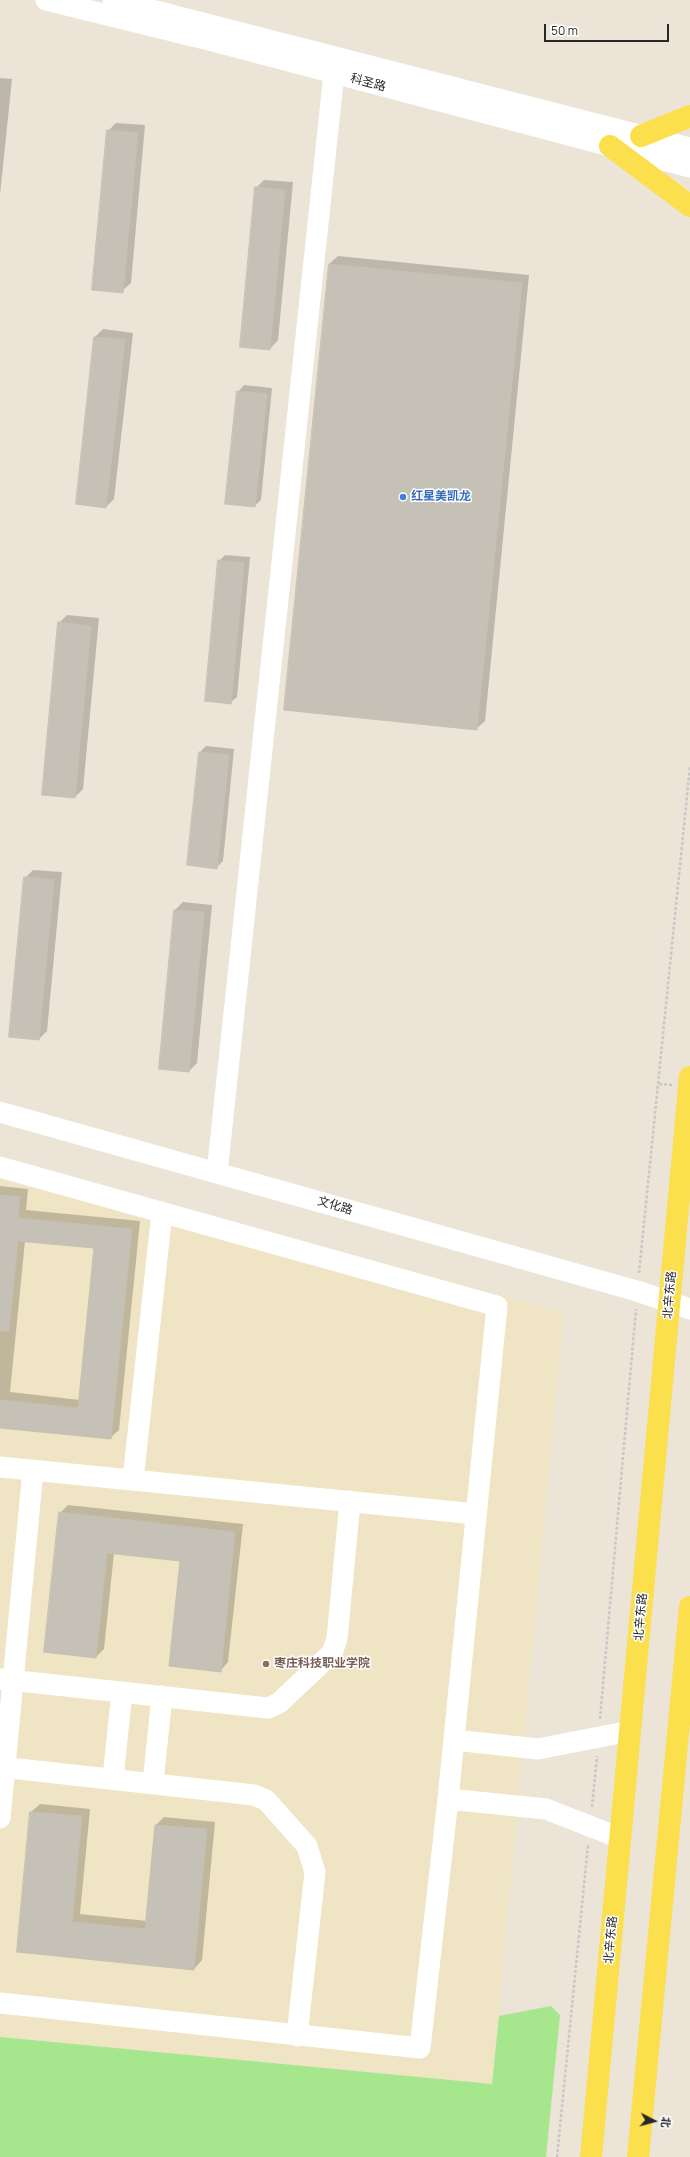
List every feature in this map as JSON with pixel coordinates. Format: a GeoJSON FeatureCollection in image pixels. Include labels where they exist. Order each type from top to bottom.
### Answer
{"type":"FeatureCollection","features":[{"type":"Feature","properties":{"kind":"main road"},"geometry":{"type":"LineString","coordinates":[[641,136],[690,116]]}},
{"type":"Feature","properties":{"kind":"main road"},"geometry":{"type":"LineString","coordinates":[[610,146],[690,206]]}},
{"type":"Feature","properties":{"kind":"main road","name":"北辛东路"},"geometry":{"type":"LineString","coordinates":[[591,2157],[630,1731],[680,1299],[690,1077]]}},
{"type":"Feature","properties":{"kind":"main road"},"geometry":{"type":"LineString","coordinates":[[638,2157],[690,1607]]}},
{"type":"Feature","properties":{"kind":"street","name":"科圣路"},"geometry":{"type":"LineString","coordinates":[[46,0],[334,73],[690,167]]}},
{"type":"Feature","properties":{"kind":"street","name":"科圣路"},"geometry":{"type":"LineString","coordinates":[[114,0],[690,148]]}},
{"type":"Feature","properties":{"kind":"street"},"geometry":{"type":"LineString","coordinates":[[216,1173],[334,73]]}},
{"type":"Feature","properties":{"kind":"street","name":"文化路"},"geometry":{"type":"LineString","coordinates":[[0,1112],[637,1291],[680,1299],[690,1309]]}},
{"type":"Feature","properties":{"kind":"street"},"geometry":{"type":"LineString","coordinates":[[0,1167],[497,1306],[448,1800],[420,2048],[0,2003]]}},
{"type":"Feature","properties":{"kind":"street"},"geometry":{"type":"LineString","coordinates":[[133,1480],[162,1212]]}},
{"type":"Feature","properties":{"kind":"street"},"geometry":{"type":"LineString","coordinates":[[0,1467],[476,1514]]}},
{"type":"Feature","properties":{"kind":"street"},"geometry":{"type":"LineString","coordinates":[[0,1818],[7,1680],[33,1470]]}},
{"type":"Feature","properties":{"kind":"street"},"geometry":{"type":"LineString","coordinates":[[7,1680],[268,1708],[279,1703],[332,1653],[337,1639],[350,1501]]}},
{"type":"Feature","properties":{"kind":"street"},"geometry":{"type":"LineString","coordinates":[[114,1778],[122,1692]]}},
{"type":"Feature","properties":{"kind":"street"},"geometry":{"type":"LineString","coordinates":[[153,1783],[162,1696]]}},
{"type":"Feature","properties":{"kind":"street"},"geometry":{"type":"LineString","coordinates":[[454,1740],[538,1749],[630,1731]]}},
{"type":"Feature","properties":{"kind":"street"},"geometry":{"type":"LineString","coordinates":[[3,1768],[114,1778],[254,1795],[266,1800],[307,1846],[315,1872],[297,2036]]}},
{"type":"Feature","properties":{"kind":"street"},"geometry":{"type":"LineString","coordinates":[[448,1800],[546,1809],[620,1838]]}},
{"type":"Feature","properties":{"kind":"path"},"geometry":{"type":"LineString","coordinates":[[557,2157],[590,1827],[637,1291],[690,766]]}},
{"type":"Feature","properties":{"kind":"shaded area","name":"枣庄科技职业学院"},"geometry":{"type":"Polygon","coordinates":[[[0,1158],[564,1312],[492,2084],[0,2037],[0,1158]]]}},
{"type":"Feature","properties":{"kind":"green space"},"geometry":{"type":"Polygon","coordinates":[[[551,2006],[560,2015],[546,2157],[0,2157],[0,2037],[492,2084],[499,2016],[551,2006]]]}},
{"type":"Feature","properties":{"kind":"building"},"geometry":{"type":"Polygon","coordinates":[[[107,130],[138,133],[123,293],[92,290],[107,130]]]}},
{"type":"Feature","properties":{"kind":"building"},"geometry":{"type":"Polygon","coordinates":[[[255,187],[285,190],[270,350],[240,347],[255,187]]]}},
{"type":"Feature","properties":{"kind":"building","name":"红星美凯龙"},"geometry":{"type":"Polygon","coordinates":[[[329,264],[522,283],[477,730],[284,710],[329,264]]]}},
{"type":"Feature","properties":{"kind":"building"},"geometry":{"type":"Polygon","coordinates":[[[94,337],[125,340],[106,508],[76,504],[94,337]]]}},
{"type":"Feature","properties":{"kind":"building"},"geometry":{"type":"Polygon","coordinates":[[[237,391],[267,394],[255,507],[225,504],[237,391]]]}},
{"type":"Feature","properties":{"kind":"building"},"geometry":{"type":"Polygon","coordinates":[[[218,560],[244,563],[231,704],[205,701],[218,560]]]}},
{"type":"Feature","properties":{"kind":"building"},"geometry":{"type":"Polygon","coordinates":[[[58,622],[91,626],[75,798],[42,795],[58,622]]]}},
{"type":"Feature","properties":{"kind":"building"},"geometry":{"type":"Polygon","coordinates":[[[199,752],[229,755],[217,869],[187,865],[199,752]]]}},
{"type":"Feature","properties":{"kind":"building"},"geometry":{"type":"Polygon","coordinates":[[[24,877],[54,880],[39,1040],[9,1037],[24,877]]]}},
{"type":"Feature","properties":{"kind":"building"},"geometry":{"type":"Polygon","coordinates":[[[174,910],[204,912],[189,1072],[159,1069],[174,910]]]}},
{"type":"Feature","properties":{"kind":"building"},"geometry":{"type":"Polygon","coordinates":[[[0,1195],[20,1197],[18,1218],[132,1229],[111,1439],[0,1428],[0,1400],[78,1408],[94,1248],[18,1241],[9,1331],[0,1331],[0,1195]]]}},
{"type":"Feature","properties":{"kind":"building"},"geometry":{"type":"Polygon","coordinates":[[[59,1512],[235,1532],[221,1672],[169,1666],[180,1561],[107,1553],[96,1658],[44,1652],[59,1512]]]}},
{"type":"Feature","properties":{"kind":"building"},"geometry":{"type":"Polygon","coordinates":[[[30,1812],[82,1816],[72,1922],[145,1929],[155,1825],[207,1829],[194,1970],[17,1952],[30,1812]]]}},
{"type":"Feature","properties":{"kind":"place","name":"红星美凯龙"},"geometry":{"type":"Point","coordinates":[403,497]}},
{"type":"Feature","properties":{"kind":"place","name":"枣庄科技职业学院"},"geometry":{"type":"Point","coordinates":[266,1664]}}]}
